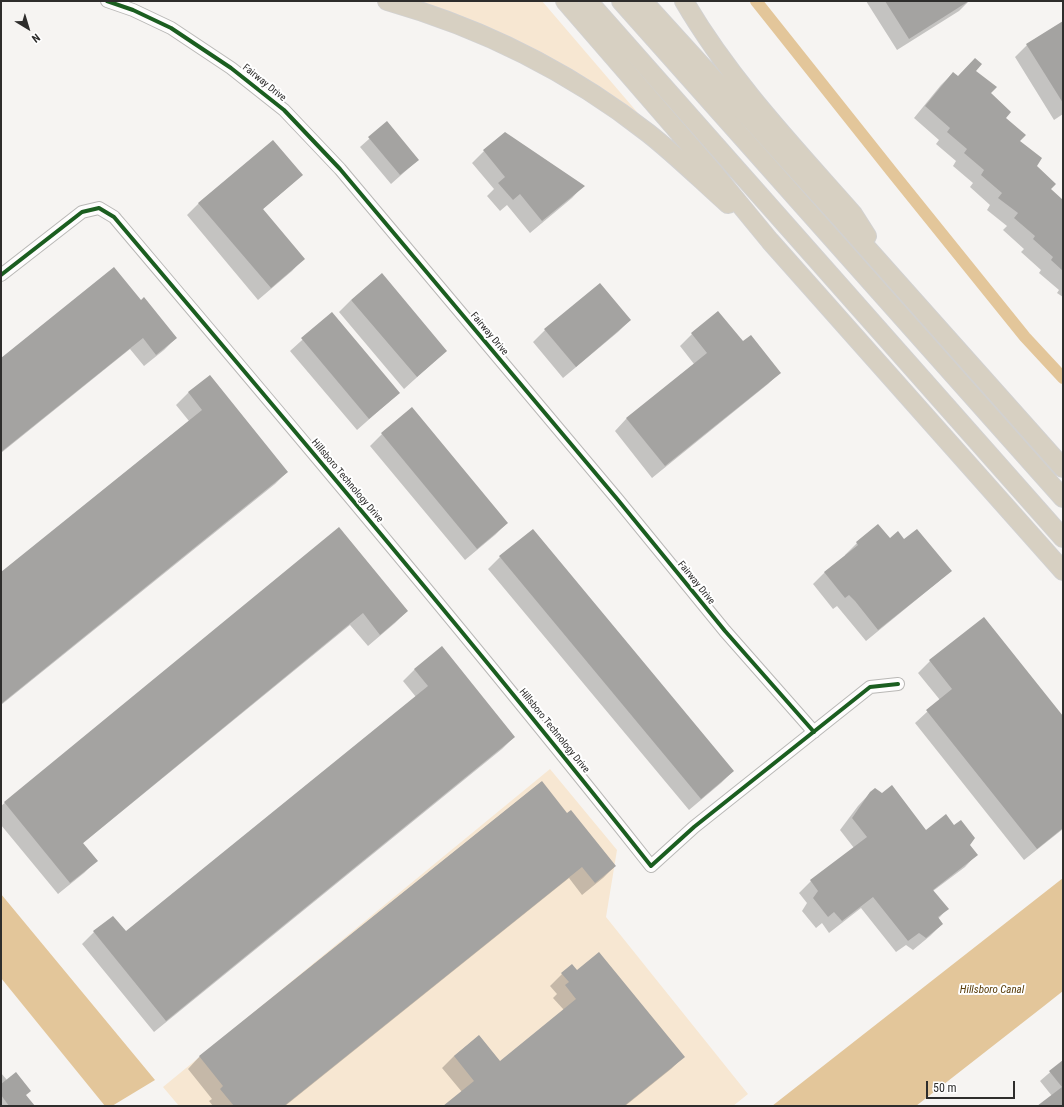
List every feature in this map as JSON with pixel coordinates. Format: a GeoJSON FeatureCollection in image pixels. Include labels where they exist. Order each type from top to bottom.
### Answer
{"type":"FeatureCollection","features":[{"type":"Feature","properties":{"kind":"highway"},"geometry":{"type":"LineString","coordinates":[[387,1],[430,14],[478,32],[527,55],[602,99],[649,134],[770,241]]}},
{"type":"Feature","properties":{"kind":"highway"},"geometry":{"type":"LineString","coordinates":[[565,1],[714,173],[770,241],[1063,570]]}},
{"type":"Feature","properties":{"kind":"highway"},"geometry":{"type":"LineString","coordinates":[[588,1],[1063,538]]}},
{"type":"Feature","properties":{"kind":"highway"},"geometry":{"type":"LineString","coordinates":[[621,1],[1063,498]]}},
{"type":"Feature","properties":{"kind":"highway"},"geometry":{"type":"LineString","coordinates":[[643,1],[842,220],[897,284],[1063,468]]}},
{"type":"Feature","properties":{"kind":"highway"},"geometry":{"type":"LineString","coordinates":[[684,1],[716,52],[748,94],[853,214],[897,284]]}},
{"type":"Feature","properties":{"kind":"street","name":"Fairway Drive"},"geometry":{"type":"LineString","coordinates":[[107,1],[133,10],[171,28],[232,68],[288,114],[340,169],[618,500],[725,631],[814,732]]}},
{"type":"Feature","properties":{"kind":"street","name":"Hillsboro Technology Drive"},"geometry":{"type":"LineString","coordinates":[[1,275],[82,212],[99,208],[114,217],[326,468],[542,729],[651,866],[694,827],[814,732]]}},
{"type":"Feature","properties":{"kind":"street"},"geometry":{"type":"LineString","coordinates":[[814,732],[870,687],[898,684]]}},
{"type":"Feature","properties":{"kind":"shaded area"},"geometry":{"type":"Polygon","coordinates":[[[413,1],[542,1],[643,119],[413,1]]]}},
{"type":"Feature","properties":{"kind":"shaded area"},"geometry":{"type":"Polygon","coordinates":[[[550,769],[617,850],[606,917],[748,1094],[733,1106],[179,1106],[163,1087],[550,769]]]}},
{"type":"Feature","properties":{"kind":"water","name":"Hillsboro Canal"},"geometry":{"type":"Polygon","coordinates":[[[1063,878],[1063,991],[1044,1006],[916,1106],[772,1106],[1063,878]]]}},
{"type":"Feature","properties":{"kind":"water"},"geometry":{"type":"Polygon","coordinates":[[[1,894],[155,1080],[112,1106],[105,1106],[1,978],[1,894]]]}},
{"type":"Feature","properties":{"kind":"building"},"geometry":{"type":"Polygon","coordinates":[[[885,1],[969,1],[909,39],[885,1]]]}},
{"type":"Feature","properties":{"kind":"building"},"geometry":{"type":"Polygon","coordinates":[[[1063,21],[1063,103],[1026,44],[1063,21]]]}},
{"type":"Feature","properties":{"kind":"building"},"geometry":{"type":"Polygon","coordinates":[[[975,58],[982,64],[976,71],[997,87],[991,93],[1011,112],[1006,118],[1026,135],[1020,141],[1042,158],[1037,166],[1056,184],[1051,189],[1063,200],[1063,271],[1051,260],[1053,257],[1033,239],[1035,236],[1014,218],[1018,213],[998,198],[1002,193],[981,175],[984,170],[964,153],[967,149],[947,132],[950,128],[925,106],[953,72],[958,76],[975,58]]]}},
{"type":"Feature","properties":{"kind":"building"},"geometry":{"type":"Polygon","coordinates":[[[387,121],[419,160],[400,175],[368,137],[387,121]]]}},
{"type":"Feature","properties":{"kind":"building"},"geometry":{"type":"Polygon","coordinates":[[[505,132],[585,186],[542,221],[520,194],[513,200],[498,183],[505,177],[483,150],[505,132]]]}},
{"type":"Feature","properties":{"kind":"building"},"geometry":{"type":"Polygon","coordinates":[[[273,140],[303,175],[263,209],[305,259],[271,288],[198,203],[273,140]]]}},
{"type":"Feature","properties":{"kind":"building"},"geometry":{"type":"Polygon","coordinates":[[[114,267],[141,300],[144,297],[177,338],[156,355],[143,338],[1,452],[1,358],[114,267]]]}},
{"type":"Feature","properties":{"kind":"building"},"geometry":{"type":"Polygon","coordinates":[[[382,273],[447,351],[417,377],[351,300],[382,273]]]}},
{"type":"Feature","properties":{"kind":"building"},"geometry":{"type":"Polygon","coordinates":[[[600,283],[631,320],[576,367],[544,329],[600,283]]]}},
{"type":"Feature","properties":{"kind":"building"},"geometry":{"type":"Polygon","coordinates":[[[718,311],[743,341],[751,335],[781,373],[665,466],[626,418],[707,353],[691,333],[718,311]]]}},
{"type":"Feature","properties":{"kind":"building"},"geometry":{"type":"Polygon","coordinates":[[[332,312],[400,393],[369,419],[301,338],[332,312]]]}},
{"type":"Feature","properties":{"kind":"building"},"geometry":{"type":"Polygon","coordinates":[[[210,375],[288,472],[1,704],[1,572],[202,410],[188,392],[210,375]]]}},
{"type":"Feature","properties":{"kind":"building"},"geometry":{"type":"Polygon","coordinates":[[[412,407],[508,523],[477,549],[381,433],[412,407]]]}},
{"type":"Feature","properties":{"kind":"building"},"geometry":{"type":"Polygon","coordinates":[[[878,524],[890,538],[898,531],[904,539],[917,529],[952,571],[878,630],[855,601],[849,595],[845,598],[824,572],[858,545],[856,542],[878,524]]]}},
{"type":"Feature","properties":{"kind":"building"},"geometry":{"type":"Polygon","coordinates":[[[339,527],[408,611],[380,635],[363,613],[83,843],[98,861],[70,883],[4,802],[339,527]]]}},
{"type":"Feature","properties":{"kind":"building"},"geometry":{"type":"Polygon","coordinates":[[[533,529],[734,771],[701,799],[499,556],[533,529]]]}},
{"type":"Feature","properties":{"kind":"building"},"geometry":{"type":"Polygon","coordinates":[[[984,617],[1063,716],[1063,828],[1037,849],[926,710],[952,689],[929,660],[984,617]]]}},
{"type":"Feature","properties":{"kind":"building"},"geometry":{"type":"Polygon","coordinates":[[[442,646],[515,737],[166,1021],[93,931],[113,916],[126,931],[428,686],[414,669],[442,646]]]}},
{"type":"Feature","properties":{"kind":"building"},"geometry":{"type":"Polygon","coordinates":[[[542,781],[567,813],[571,810],[616,866],[595,883],[582,867],[284,1106],[234,1106],[220,1089],[223,1086],[199,1056],[542,781]]]}},
{"type":"Feature","properties":{"kind":"building"},"geometry":{"type":"Polygon","coordinates":[[[892,785],[926,830],[946,814],[954,825],[961,820],[975,838],[970,845],[978,855],[933,890],[949,909],[938,917],[943,924],[926,938],[919,933],[908,941],[873,897],[842,921],[834,912],[828,917],[813,898],[818,891],[810,880],[867,837],[852,818],[870,792],[875,788],[882,793],[892,785]]]}},
{"type":"Feature","properties":{"kind":"building"},"geometry":{"type":"Polygon","coordinates":[[[599,952],[685,1057],[624,1106],[443,1106],[474,1081],[454,1056],[479,1035],[500,1061],[576,999],[565,985],[569,982],[561,973],[572,964],[577,970],[599,952]]]}},
{"type":"Feature","properties":{"kind":"building"},"geometry":{"type":"Polygon","coordinates":[[[1063,1060],[1063,1106],[1037,1106],[1062,1087],[1049,1071],[1063,1060]]]}},
{"type":"Feature","properties":{"kind":"building"},"geometry":{"type":"Polygon","coordinates":[[[16,1072],[31,1091],[26,1095],[35,1106],[9,1106],[1,1095],[1,1084],[16,1072]]]}},
{"type":"Feature","properties":{"kind":"waterway"},"geometry":{"type":"LineString","coordinates":[[756,1],[1025,337],[1063,378]]}},
{"type":"Feature","properties":{"kind":"cycle path"},"geometry":{"type":"LineString","coordinates":[[107,1],[133,10],[171,28],[231,68],[284,110],[340,169],[618,500],[725,631],[814,732]]}},
{"type":"Feature","properties":{"kind":"cycle path"},"geometry":{"type":"LineString","coordinates":[[1,275],[82,212],[99,208],[114,217],[318,458],[519,702],[651,866],[694,827],[870,687],[898,684]]}}]}
